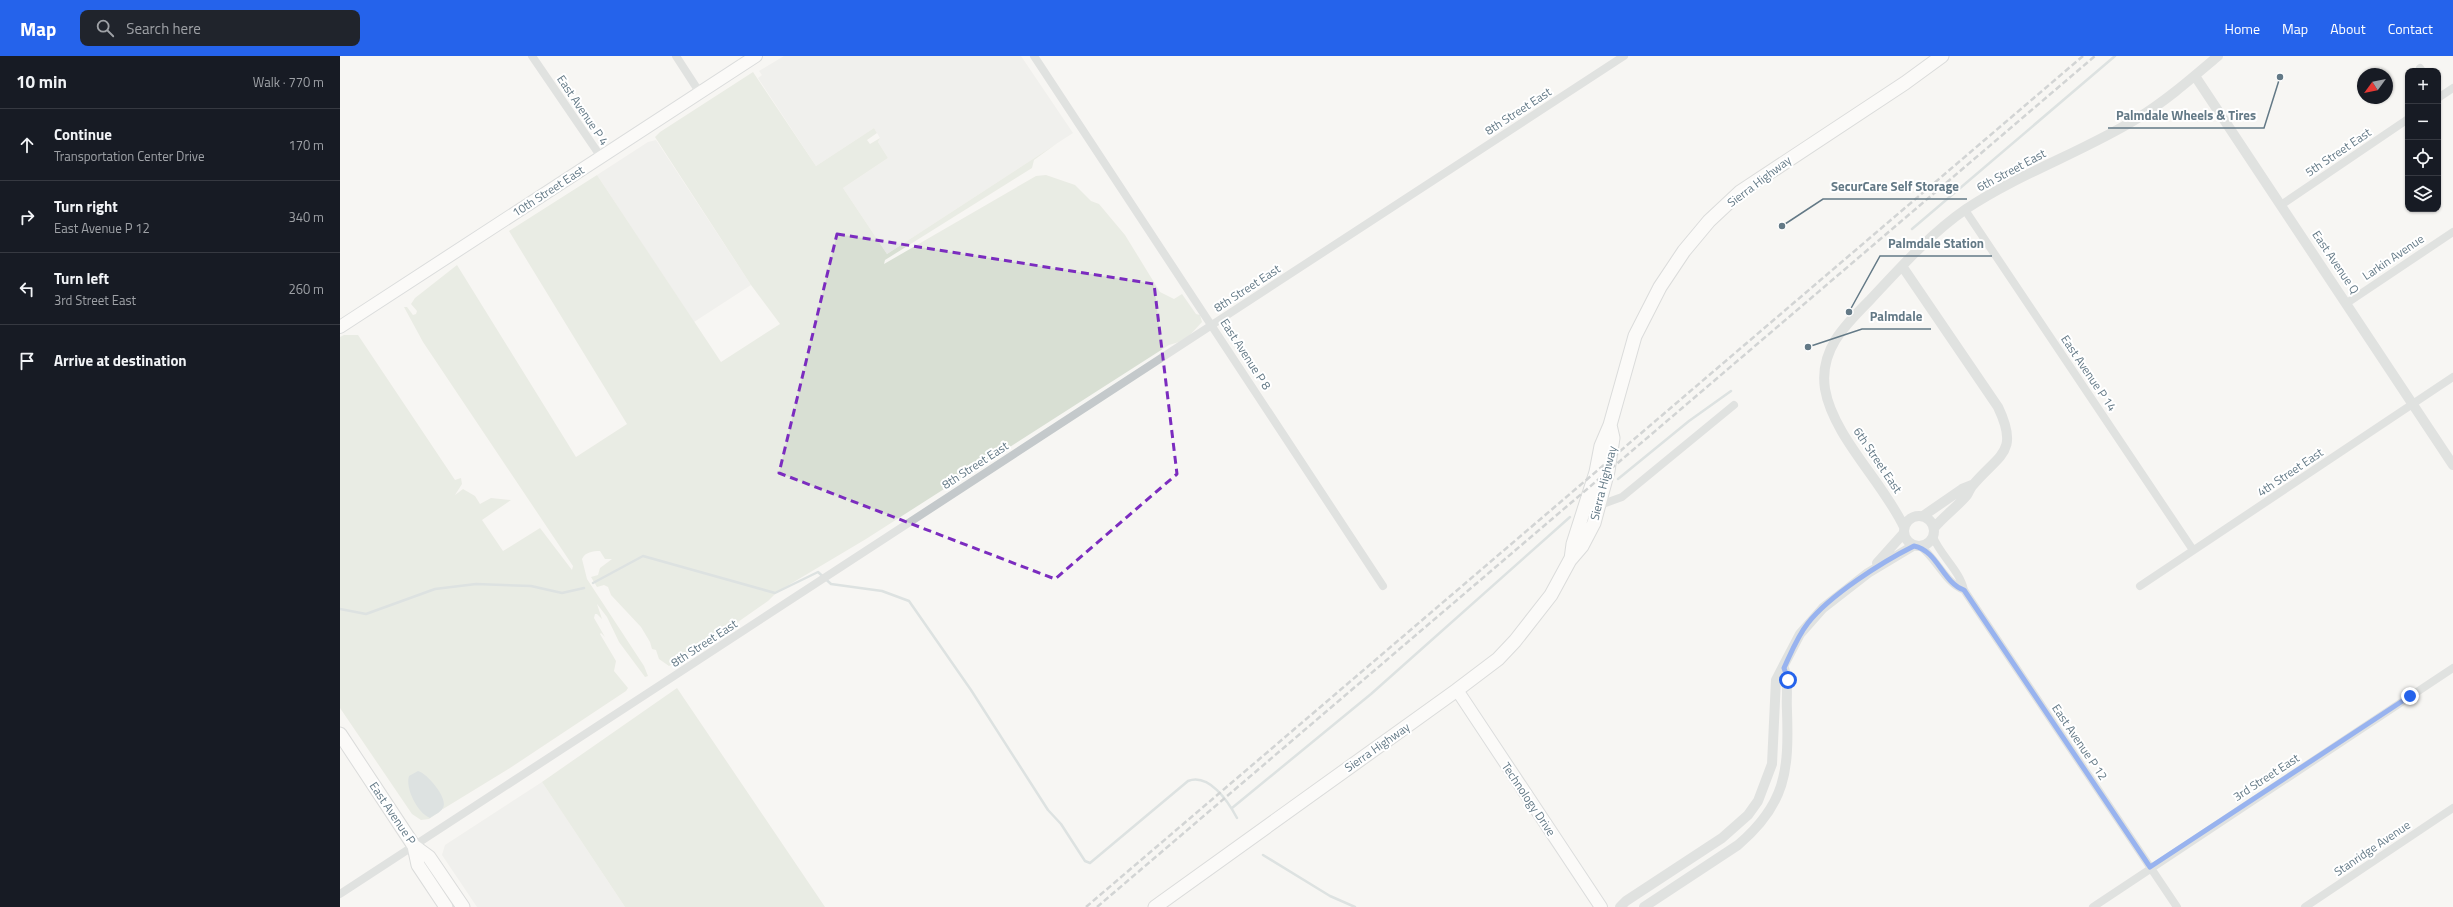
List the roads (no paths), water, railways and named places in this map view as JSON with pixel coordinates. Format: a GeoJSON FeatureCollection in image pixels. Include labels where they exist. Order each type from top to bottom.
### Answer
{"type":"FeatureCollection","features":[{"type":"Feature","properties":{"kind":"main road","name":"10th Street East"},"geometry":{"type":"LineString","coordinates":[[340,327],[756,56]]}},
{"type":"Feature","properties":{"kind":"main road","name":"Sierra Highway"},"geometry":{"type":"LineString","coordinates":[[1570,560],[1573,544],[1596,472],[1601,446],[1610,425],[1635,336],[1660,287],[1684,251],[1709,221],[1740,192],[1905,83],[1942,56]]}},
{"type":"Feature","properties":{"kind":"main road","name":"Sierra Highway"},"geometry":{"type":"LineString","coordinates":[[1155,907],[1457,690],[1498,659],[1515,641],[1551,595],[1570,560],[1582,546],[1594,523],[1600,505],[1613,438],[1610,425]]}},
{"type":"Feature","properties":{"kind":"main road","name":"Technology Drive"},"geometry":{"type":"LineString","coordinates":[[1457,690],[1601,907]]}},
{"type":"Feature","properties":{"kind":"main road","name":"East Avenue P"},"geometry":{"type":"LineString","coordinates":[[340,734],[414,846],[430,857],[463,907]]}},
{"type":"Feature","properties":{"kind":"main road"},"geometry":{"type":"LineString","coordinates":[[414,846],[418,865],[446,907]]}},
{"type":"Feature","properties":{"kind":"street","name":"East Avenue P 4"},"geometry":{"type":"LineString","coordinates":[[532,56],[601,157]]}},
{"type":"Feature","properties":{"kind":"street"},"geometry":{"type":"LineString","coordinates":[[676,56],[700,93]]}},
{"type":"Feature","properties":{"kind":"street","name":"East Avenue P 8"},"geometry":{"type":"LineString","coordinates":[[1034,56],[1383,586]]}},
{"type":"Feature","properties":{"kind":"street","name":"8th Street East"},"geometry":{"type":"LineString","coordinates":[[340,894],[1624,56]]}},
{"type":"Feature","properties":{"kind":"street","name":"6th Street East"},"geometry":{"type":"LineString","coordinates":[[1904,530],[1894,507],[1832,413],[1825,388],[1824,369],[1829,350],[1840,332],[1902,266],[1936,233],[1965,210],[1994,192],[2126,125],[2195,76],[2218,56]]}},
{"type":"Feature","properties":{"kind":"street","name":"East Avenue Q"},"geometry":{"type":"LineString","coordinates":[[2195,76],[2348,303],[2453,464]]}},
{"type":"Feature","properties":{"kind":"street"},"geometry":{"type":"LineString","coordinates":[[2441,95],[2453,88]]}},
{"type":"Feature","properties":{"kind":"street","name":"5th Street East"},"geometry":{"type":"LineString","coordinates":[[2281,205],[2405,121]]}},
{"type":"Feature","properties":{"kind":"street","name":"East Avenue P 14"},"geometry":{"type":"LineString","coordinates":[[1965,210],[2194,550]]}},
{"type":"Feature","properties":{"kind":"street","name":"Larkin Avenue"},"geometry":{"type":"LineString","coordinates":[[2348,303],[2453,232]]}},
{"type":"Feature","properties":{"kind":"street"},"geometry":{"type":"LineString","coordinates":[[1868,573],[1904,530],[1909,519],[1923,516],[1962,489],[1972,485],[1994,466],[2005,450],[2007,438],[2005,423],[1998,407],[1902,266]]}},
{"type":"Feature","properties":{"kind":"street","name":"4th Street East"},"geometry":{"type":"LineString","coordinates":[[2140,586],[2453,377]]}},
{"type":"Feature","properties":{"kind":"street"},"geometry":{"type":"LineString","coordinates":[[1600,505],[1622,497],[1734,404]]}},
{"type":"Feature","properties":{"kind":"street"},"geometry":{"type":"LineString","coordinates":[[1620,907],[1626,901],[1722,838],[1748,816],[1758,801],[1772,764],[1776,680],[1784,668],[1800,634],[1809,621],[1868,573],[1917,546],[1928,543],[1944,515],[1967,495],[1972,485]]}},
{"type":"Feature","properties":{"kind":"street"},"geometry":{"type":"LineString","coordinates":[[1923,516],[1930,521],[1934,533]]}},
{"type":"Feature","properties":{"kind":"street"},"geometry":{"type":"LineString","coordinates":[[1904,530],[1905,539],[1917,546]]}},
{"type":"Feature","properties":{"kind":"street","name":"East Avenue P 12"},"geometry":{"type":"LineString","coordinates":[[1934,533],[1940,552],[1962,582],[1964,590],[2177,907]]}},
{"type":"Feature","properties":{"kind":"street","name":"East Avenue P 12"},"geometry":{"type":"LineString","coordinates":[[1917,546],[1932,557],[1954,587],[1964,590]]}},
{"type":"Feature","properties":{"kind":"street"},"geometry":{"type":"LineString","coordinates":[[1644,907],[1738,845],[1752,834],[1771,808],[1784,779],[1788,752],[1786,693],[1788,680],[1784,668]]}},
{"type":"Feature","properties":{"kind":"street","name":"3rd Street East"},"geometry":{"type":"LineString","coordinates":[[2093,907],[2150,867],[2453,668]]}},
{"type":"Feature","properties":{"kind":"street","name":"Stanridge Avenue"},"geometry":{"type":"LineString","coordinates":[[2304,907],[2453,808]]}},
{"type":"Feature","properties":{"kind":"waterway"},"geometry":{"type":"LineString","coordinates":[[1912,229],[2115,56]]}},
{"type":"Feature","properties":{"kind":"waterway"},"geometry":{"type":"LineString","coordinates":[[1618,479],[1689,421],[1731,391]]}},
{"type":"Feature","properties":{"kind":"waterway"},"geometry":{"type":"LineString","coordinates":[[1232,808],[1371,694],[1570,517]]}},
{"type":"Feature","properties":{"kind":"waterway"},"geometry":{"type":"LineString","coordinates":[[593,583],[643,556],[775,593],[818,572],[831,584],[882,591],[909,601],[971,690],[1048,810],[1061,824],[1085,861],[1090,863],[1188,781],[1203,781],[1217,790],[1237,818]]}},
{"type":"Feature","properties":{"kind":"waterway"},"geometry":{"type":"LineString","coordinates":[[340,609],[366,614],[435,589],[476,584],[531,586],[562,593],[584,588]]}},
{"type":"Feature","properties":{"kind":"waterway"},"geometry":{"type":"LineString","coordinates":[[1263,855],[1330,896],[1355,907]]}},
{"type":"Feature","properties":{"kind":"railway"},"geometry":{"type":"LineString","coordinates":[[1086,907],[2083,56]]}},
{"type":"Feature","properties":{"kind":"railway"},"geometry":{"type":"LineString","coordinates":[[1097,907],[2095,56]]}},
{"type":"Feature","properties":{"kind":"place","name":"Palmdale Wheels & Tires"},"geometry":{"type":"Point","coordinates":[2280,77]}},
{"type":"Feature","properties":{"kind":"place","name":"SecurCare Self Storage"},"geometry":{"type":"Point","coordinates":[1782,226]}},
{"type":"Feature","properties":{"kind":"place","name":"Palmdale Station"},"geometry":{"type":"Point","coordinates":[1849,312]}},
{"type":"Feature","properties":{"kind":"place","name":"Palmdale"},"geometry":{"type":"Point","coordinates":[1808,347]}}]}
